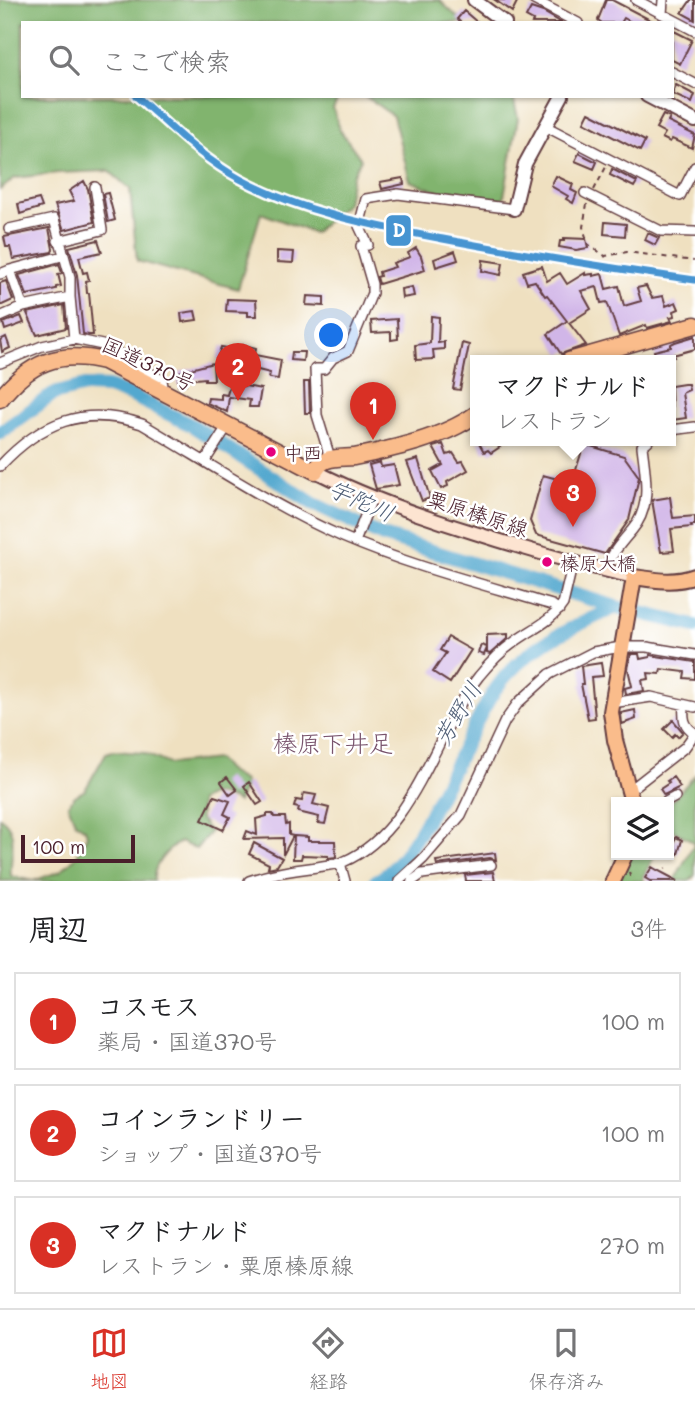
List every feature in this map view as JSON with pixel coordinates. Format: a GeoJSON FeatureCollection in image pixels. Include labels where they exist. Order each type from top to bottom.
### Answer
{"type":"FeatureCollection","features":[{"type":"Feature","properties":{"kind":"highway"},"geometry":{"type":"LineString","coordinates":[[590,355],[695,325]]}},
{"type":"Feature","properties":{"kind":"highway","name":"国道370号"},"geometry":{"type":"LineString","coordinates":[[0,399],[12,384],[32,368],[55,359],[79,356],[104,361],[227,428],[269,448],[321,466]]}},
{"type":"Feature","properties":{"kind":"highway"},"geometry":{"type":"LineString","coordinates":[[321,466],[430,437],[470,419]]}},
{"type":"Feature","properties":{"kind":"main road","name":"粟原榛原線"},"geometry":{"type":"LineString","coordinates":[[321,466],[370,503],[605,570],[634,581]]}},
{"type":"Feature","properties":{"kind":"main road"},"geometry":{"type":"LineString","coordinates":[[631,796],[612,728],[612,703],[634,581],[664,582],[695,576]]}},
{"type":"Feature","properties":{"kind":"main road"},"geometry":{"type":"LineString","coordinates":[[613,881],[623,860]]}},
{"type":"Feature","properties":{"kind":"street"},"geometry":{"type":"LineString","coordinates":[[474,0],[502,21]]}},
{"type":"Feature","properties":{"kind":"street"},"geometry":{"type":"LineString","coordinates":[[534,0],[574,21]]}},
{"type":"Feature","properties":{"kind":"street"},"geometry":{"type":"LineString","coordinates":[[636,0],[695,31]]}},
{"type":"Feature","properties":{"kind":"street"},"geometry":{"type":"LineString","coordinates":[[662,14],[663,0]]}},
{"type":"Feature","properties":{"kind":"street"},"geometry":{"type":"LineString","coordinates":[[674,73],[695,84]]}},
{"type":"Feature","properties":{"kind":"street"},"geometry":{"type":"LineString","coordinates":[[321,466],[328,451],[317,415],[315,369],[324,369],[333,358],[348,351],[372,293],[361,246],[368,245],[359,226],[366,199],[398,194],[514,209],[525,164],[561,98]]}},
{"type":"Feature","properties":{"kind":"street"},"geometry":{"type":"LineString","coordinates":[[651,98],[695,121]]}},
{"type":"Feature","properties":{"kind":"street"},"geometry":{"type":"LineString","coordinates":[[545,126],[680,196],[695,167]]}},
{"type":"Feature","properties":{"kind":"street"},"geometry":{"type":"LineString","coordinates":[[58,241],[102,230],[94,187]]}},
{"type":"Feature","properties":{"kind":"street"},"geometry":{"type":"LineString","coordinates":[[588,194],[661,232],[695,232]]}},
{"type":"Feature","properties":{"kind":"street"},"geometry":{"type":"LineString","coordinates":[[9,229],[54,219],[62,256],[70,277],[74,339]]}},
{"type":"Feature","properties":{"kind":"street"},"geometry":{"type":"LineString","coordinates":[[23,307],[5,272],[62,256]]}},
{"type":"Feature","properties":{"kind":"street"},"geometry":{"type":"LineString","coordinates":[[0,317],[23,307],[70,297]]}},
{"type":"Feature","properties":{"kind":"street"},"geometry":{"type":"LineString","coordinates":[[0,363],[42,346],[74,339],[107,346],[162,380],[164,392]]}},
{"type":"Feature","properties":{"kind":"street"},"geometry":{"type":"LineString","coordinates":[[0,466],[32,436],[47,427],[68,419],[97,416],[123,418],[142,424],[291,510],[356,541],[561,607]]}},
{"type":"Feature","properties":{"kind":"street"},"geometry":{"type":"LineString","coordinates":[[676,429],[695,427]]}},
{"type":"Feature","properties":{"kind":"street"},"geometry":{"type":"LineString","coordinates":[[206,460],[227,428]]}},
{"type":"Feature","properties":{"kind":"street"},"geometry":{"type":"LineString","coordinates":[[605,570],[616,548],[635,528],[645,505],[647,496],[642,446]]}},
{"type":"Feature","properties":{"kind":"street"},"geometry":{"type":"LineString","coordinates":[[356,541],[370,503]]}},
{"type":"Feature","properties":{"kind":"street"},"geometry":{"type":"LineString","coordinates":[[250,881],[263,876],[341,866],[357,855],[394,820],[411,796],[476,680],[513,643],[552,617],[561,607],[573,562]]}},
{"type":"Feature","properties":{"kind":"street"},"geometry":{"type":"LineString","coordinates":[[399,881],[423,859],[461,816],[505,722],[518,703],[543,680],[569,663],[593,652],[621,645],[647,646],[695,656]]}},
{"type":"Feature","properties":{"kind":"street"},"geometry":{"type":"LineString","coordinates":[[612,703],[651,697],[695,707]]}},
{"type":"Feature","properties":{"kind":"street"},"geometry":{"type":"LineString","coordinates":[[631,796],[685,747],[695,733],[684,722],[684,705]]}},
{"type":"Feature","properties":{"kind":"street"},"geometry":{"type":"LineString","coordinates":[[412,881],[422,874],[491,865]]}},
{"type":"Feature","properties":{"kind":"street"},"geometry":{"type":"LineString","coordinates":[[341,866],[345,881]]}},
{"type":"Feature","properties":{"kind":"path"},"geometry":{"type":"LineString","coordinates":[[610,160],[588,194],[583,227],[588,244],[605,256],[627,252],[694,261]]}},
{"type":"Feature","properties":{"kind":"path"},"geometry":{"type":"LineString","coordinates":[[602,267],[605,256]]}},
{"type":"Feature","properties":{"kind":"green space"},"geometry":{"type":"Polygon","coordinates":[[[0,0],[439,0],[462,21],[21,21],[21,98],[338,98],[333,108],[340,130],[361,159],[352,176],[347,203],[314,233],[261,213],[238,289],[137,261],[130,189],[109,171],[15,178],[0,190],[0,0]]]}},
{"type":"Feature","properties":{"kind":"green space"},"geometry":{"type":"Polygon","coordinates":[[[368,98],[513,98],[518,118],[503,202],[453,197],[410,181],[393,116],[368,98]]]}},
{"type":"Feature","properties":{"kind":"green space"},"geometry":{"type":"Polygon","coordinates":[[[106,753],[144,753],[169,764],[217,759],[229,772],[244,781],[245,786],[238,802],[215,794],[200,801],[200,819],[210,832],[196,849],[180,842],[170,849],[155,870],[154,881],[33,881],[61,871],[77,856],[87,835],[85,829],[75,822],[68,805],[75,796],[85,790],[106,753]]]}},
{"type":"Feature","properties":{"kind":"green space"},"geometry":{"type":"Polygon","coordinates":[[[695,775],[695,875],[690,881],[674,881],[694,844],[674,831],[674,798],[695,775]]]}},
{"type":"Feature","properties":{"kind":"green space"},"geometry":{"type":"Polygon","coordinates":[[[0,817],[12,836],[11,876],[33,881],[0,881],[0,817]]]}},
{"type":"Feature","properties":{"kind":"green space"},"geometry":{"type":"Polygon","coordinates":[[[628,860],[652,860],[643,877],[644,881],[617,881],[628,860]]]}},
{"type":"Feature","properties":{"kind":"building"},"geometry":{"type":"Polygon","coordinates":[[[495,0],[518,0],[512,12],[495,0]]]}},
{"type":"Feature","properties":{"kind":"building"},"geometry":{"type":"Polygon","coordinates":[[[606,0],[612,0],[652,21],[629,21],[624,18],[622,21],[598,20],[606,0]]]}},
{"type":"Feature","properties":{"kind":"building"},"geometry":{"type":"Polygon","coordinates":[[[691,0],[695,0],[695,20],[682,13],[691,0]]]}},
{"type":"Feature","properties":{"kind":"building"},"geometry":{"type":"Polygon","coordinates":[[[531,8],[559,21],[533,21],[526,17],[531,8]]]}},
{"type":"Feature","properties":{"kind":"building"},"geometry":{"type":"Polygon","coordinates":[[[464,11],[476,21],[459,21],[457,19],[464,11]]]}},
{"type":"Feature","properties":{"kind":"building"},"geometry":{"type":"Polygon","coordinates":[[[674,31],[692,40],[680,64],[674,61],[674,31]]]}},
{"type":"Feature","properties":{"kind":"building"},"geometry":{"type":"Polygon","coordinates":[[[676,85],[695,95],[692,103],[674,95],[676,85]]]}},
{"type":"Feature","properties":{"kind":"building"},"geometry":{"type":"Polygon","coordinates":[[[589,112],[645,141],[640,151],[584,122],[589,112]]]}},
{"type":"Feature","properties":{"kind":"building"},"geometry":{"type":"Polygon","coordinates":[[[663,115],[670,118],[668,122],[695,135],[692,148],[672,139],[670,142],[662,138],[665,133],[656,128],[663,115]]]}},
{"type":"Feature","properties":{"kind":"building"},"geometry":{"type":"Polygon","coordinates":[[[579,153],[597,162],[594,169],[575,161],[579,153]]]}},
{"type":"Feature","properties":{"kind":"building"},"geometry":{"type":"Polygon","coordinates":[[[612,169],[637,182],[634,187],[610,175],[612,169]]]}},
{"type":"Feature","properties":{"kind":"building"},"geometry":{"type":"Polygon","coordinates":[[[556,176],[573,184],[571,190],[577,193],[573,203],[566,199],[568,196],[551,186],[556,176]]]}},
{"type":"Feature","properties":{"kind":"building"},"geometry":{"type":"Polygon","coordinates":[[[403,178],[404,184],[382,189],[380,182],[403,178]]]}},
{"type":"Feature","properties":{"kind":"building"},"geometry":{"type":"Polygon","coordinates":[[[84,181],[94,222],[64,230],[55,205],[74,201],[69,191],[84,181]]]}},
{"type":"Feature","properties":{"kind":"building"},"geometry":{"type":"Polygon","coordinates":[[[108,193],[115,220],[108,222],[103,194],[108,193]]]}},
{"type":"Feature","properties":{"kind":"building"},"geometry":{"type":"Polygon","coordinates":[[[39,199],[42,207],[20,214],[18,204],[39,199]]]}},
{"type":"Feature","properties":{"kind":"building"},"geometry":{"type":"Polygon","coordinates":[[[605,222],[626,224],[625,236],[604,234],[605,222]]]}},
{"type":"Feature","properties":{"kind":"building"},"geometry":{"type":"Polygon","coordinates":[[[49,228],[52,252],[13,259],[4,237],[49,228]]]}},
{"type":"Feature","properties":{"kind":"building"},"geometry":{"type":"Polygon","coordinates":[[[648,233],[659,238],[655,245],[645,240],[648,233]]]}},
{"type":"Feature","properties":{"kind":"building"},"geometry":{"type":"Polygon","coordinates":[[[564,238],[586,239],[588,248],[576,250],[559,247],[564,238]]]}},
{"type":"Feature","properties":{"kind":"building"},"geometry":{"type":"Polygon","coordinates":[[[98,240],[102,252],[79,257],[83,273],[87,272],[89,280],[86,281],[93,335],[89,335],[83,334],[77,275],[69,247],[98,240]]]}},
{"type":"Feature","properties":{"kind":"building"},"geometry":{"type":"Polygon","coordinates":[[[416,248],[425,270],[379,284],[379,272],[395,267],[393,263],[410,257],[408,253],[416,248]]]}},
{"type":"Feature","properties":{"kind":"building"},"geometry":{"type":"Polygon","coordinates":[[[277,251],[294,252],[293,263],[277,262],[277,251]]]}},
{"type":"Feature","properties":{"kind":"building"},"geometry":{"type":"Polygon","coordinates":[[[455,251],[458,260],[436,267],[434,259],[455,251]]]}},
{"type":"Feature","properties":{"kind":"building"},"geometry":{"type":"Polygon","coordinates":[[[483,260],[503,263],[501,275],[482,271],[483,260]]]}},
{"type":"Feature","properties":{"kind":"building"},"geometry":{"type":"Polygon","coordinates":[[[59,264],[62,273],[58,274],[61,286],[27,295],[19,275],[59,264]]]}},
{"type":"Feature","properties":{"kind":"building"},"geometry":{"type":"Polygon","coordinates":[[[542,266],[547,281],[560,273],[567,284],[585,273],[593,276],[602,274],[606,289],[619,286],[624,306],[641,301],[637,288],[646,286],[652,298],[663,296],[666,306],[676,302],[679,309],[674,311],[675,316],[670,317],[672,321],[647,328],[646,325],[619,336],[607,302],[601,303],[597,287],[581,291],[591,309],[569,323],[586,345],[561,354],[548,334],[567,321],[535,281],[527,283],[523,272],[542,266]]]}},
{"type":"Feature","properties":{"kind":"building"},"geometry":{"type":"Polygon","coordinates":[[[6,281],[13,300],[0,306],[0,283],[6,281]]]}},
{"type":"Feature","properties":{"kind":"building"},"geometry":{"type":"Polygon","coordinates":[[[412,287],[414,296],[402,298],[401,289],[412,287]]]}},
{"type":"Feature","properties":{"kind":"building"},"geometry":{"type":"Polygon","coordinates":[[[307,296],[324,297],[324,306],[306,305],[307,296]]]}},
{"type":"Feature","properties":{"kind":"building"},"geometry":{"type":"Polygon","coordinates":[[[227,299],[256,300],[257,316],[248,316],[248,312],[226,311],[227,299]]]}},
{"type":"Feature","properties":{"kind":"building"},"geometry":{"type":"Polygon","coordinates":[[[64,305],[66,328],[37,335],[27,313],[64,305]]]}},
{"type":"Feature","properties":{"kind":"building"},"geometry":{"type":"Polygon","coordinates":[[[195,311],[197,320],[182,322],[181,313],[195,311]]]}},
{"type":"Feature","properties":{"kind":"building"},"geometry":{"type":"Polygon","coordinates":[[[21,316],[24,323],[5,330],[3,323],[21,316]]]}},
{"type":"Feature","properties":{"kind":"building"},"geometry":{"type":"Polygon","coordinates":[[[431,316],[439,317],[438,343],[444,342],[444,349],[433,350],[434,359],[416,360],[415,345],[430,343],[431,316]]]}},
{"type":"Feature","properties":{"kind":"building"},"geometry":{"type":"Polygon","coordinates":[[[397,319],[398,339],[391,340],[391,332],[372,333],[371,321],[397,319]]]}},
{"type":"Feature","properties":{"kind":"building"},"geometry":{"type":"Polygon","coordinates":[[[695,336],[695,349],[673,355],[655,355],[654,351],[671,347],[675,342],[695,336]]]}},
{"type":"Feature","properties":{"kind":"building"},"geometry":{"type":"Polygon","coordinates":[[[6,337],[10,348],[2,352],[0,340],[6,337]]]}},
{"type":"Feature","properties":{"kind":"building"},"geometry":{"type":"Polygon","coordinates":[[[462,343],[469,345],[460,390],[453,389],[462,343]]]}},
{"type":"Feature","properties":{"kind":"building"},"geometry":{"type":"Polygon","coordinates":[[[244,345],[256,348],[255,355],[281,360],[278,379],[269,378],[270,373],[258,370],[247,368],[246,373],[239,371],[240,363],[217,359],[221,347],[243,351],[244,345]]]}},
{"type":"Feature","properties":{"kind":"building"},"geometry":{"type":"Polygon","coordinates":[[[292,352],[304,352],[303,361],[291,360],[292,352]]]}},
{"type":"Feature","properties":{"kind":"building"},"geometry":{"type":"Polygon","coordinates":[[[213,363],[214,380],[186,380],[186,384],[178,385],[179,372],[213,363]]]}},
{"type":"Feature","properties":{"kind":"building"},"geometry":{"type":"Polygon","coordinates":[[[304,382],[309,382],[310,413],[305,413],[304,382]]]}},
{"type":"Feature","properties":{"kind":"building"},"geometry":{"type":"Polygon","coordinates":[[[230,383],[261,389],[258,407],[249,407],[250,400],[229,397],[227,412],[207,403],[208,398],[221,399],[221,394],[227,395],[230,383]]]}},
{"type":"Feature","properties":{"kind":"building"},"geometry":{"type":"Polygon","coordinates":[[[688,384],[689,390],[682,393],[686,418],[676,419],[676,385],[688,384]]]}},
{"type":"Feature","properties":{"kind":"building"},"geometry":{"type":"Polygon","coordinates":[[[443,444],[447,455],[453,453],[459,462],[463,461],[468,470],[447,482],[448,486],[441,489],[432,471],[443,465],[433,447],[443,444]]]}},
{"type":"Feature","properties":{"kind":"building"},"geometry":{"type":"Polygon","coordinates":[[[481,446],[500,447],[491,453],[488,450],[484,452],[481,446]]]}},
{"type":"Feature","properties":{"kind":"building"},"geometry":{"type":"Polygon","coordinates":[[[583,446],[624,456],[639,477],[629,520],[605,554],[536,535],[530,521],[543,475],[572,483],[583,446]]]}},
{"type":"Feature","properties":{"kind":"building"},"geometry":{"type":"Polygon","coordinates":[[[418,459],[430,498],[422,501],[407,462],[418,459]]]}},
{"type":"Feature","properties":{"kind":"building"},"geometry":{"type":"Polygon","coordinates":[[[380,462],[381,467],[394,465],[399,485],[376,489],[369,465],[380,462]]]}},
{"type":"Feature","properties":{"kind":"building"},"geometry":{"type":"Polygon","coordinates":[[[670,497],[673,518],[695,516],[695,525],[671,529],[674,551],[661,552],[652,500],[670,497]]]}},
{"type":"Feature","properties":{"kind":"building"},"geometry":{"type":"Polygon","coordinates":[[[508,634],[508,638],[490,654],[487,653],[487,648],[484,655],[478,653],[481,645],[487,647],[487,635],[508,634]]]}},
{"type":"Feature","properties":{"kind":"building"},"geometry":{"type":"Polygon","coordinates":[[[448,637],[471,650],[450,683],[433,672],[446,653],[440,650],[448,637]]]}},
{"type":"Feature","properties":{"kind":"building"},"geometry":{"type":"Polygon","coordinates":[[[631,654],[639,654],[640,659],[650,655],[695,662],[695,679],[684,678],[685,672],[661,669],[660,674],[648,673],[649,679],[642,680],[644,691],[626,694],[625,688],[632,686],[628,669],[631,654]]]}},
{"type":"Feature","properties":{"kind":"building"},"geometry":{"type":"Polygon","coordinates":[[[601,663],[603,676],[591,677],[595,718],[588,719],[581,684],[581,666],[601,663]]]}},
{"type":"Feature","properties":{"kind":"building"},"geometry":{"type":"Polygon","coordinates":[[[635,710],[636,719],[622,724],[621,713],[635,710]]]}},
{"type":"Feature","properties":{"kind":"building"},"geometry":{"type":"Polygon","coordinates":[[[673,720],[683,732],[678,737],[675,734],[672,737],[664,729],[673,720]]]}},
{"type":"Feature","properties":{"kind":"building"},"geometry":{"type":"Polygon","coordinates":[[[227,777],[237,790],[230,795],[221,782],[227,777]]]}},
{"type":"Feature","properties":{"kind":"building"},"geometry":{"type":"Polygon","coordinates":[[[673,777],[680,787],[664,795],[660,789],[673,777]]]}},
{"type":"Feature","properties":{"kind":"building"},"geometry":{"type":"Polygon","coordinates":[[[249,782],[262,802],[257,805],[244,786],[249,782]]]}},
{"type":"Feature","properties":{"kind":"building"},"geometry":{"type":"Polygon","coordinates":[[[304,793],[316,795],[313,804],[329,808],[325,824],[318,823],[319,817],[298,812],[299,808],[294,807],[296,800],[302,801],[304,793]]]}},
{"type":"Feature","properties":{"kind":"building"},"geometry":{"type":"Polygon","coordinates":[[[214,796],[230,801],[224,814],[230,817],[223,830],[202,820],[214,796]]]}},
{"type":"Feature","properties":{"kind":"building"},"geometry":{"type":"Polygon","coordinates":[[[267,814],[285,817],[286,825],[289,824],[289,835],[293,836],[283,855],[283,838],[244,839],[247,831],[257,835],[256,819],[267,814]]]}},
{"type":"Feature","properties":{"kind":"building"},"geometry":{"type":"Polygon","coordinates":[[[294,836],[308,837],[308,841],[335,841],[336,857],[302,855],[301,859],[293,859],[294,836]]]}},
{"type":"Feature","properties":{"kind":"building"},"geometry":{"type":"Polygon","coordinates":[[[676,837],[682,840],[678,854],[674,852],[676,837]]]}},
{"type":"Feature","properties":{"kind":"building"},"geometry":{"type":"Polygon","coordinates":[[[254,843],[282,858],[277,866],[268,868],[269,864],[249,854],[254,843]]]}},
{"type":"Feature","properties":{"kind":"building"},"geometry":{"type":"Polygon","coordinates":[[[495,853],[496,860],[490,858],[437,865],[436,861],[495,853]]]}},
{"type":"Feature","properties":{"kind":"building"},"geometry":{"type":"Polygon","coordinates":[[[652,867],[678,881],[650,881],[645,878],[652,867]]]}},
{"type":"Feature","properties":{"kind":"building"},"geometry":{"type":"Polygon","coordinates":[[[493,872],[495,881],[466,881],[465,875],[493,872]]]}},
{"type":"Feature","properties":{"kind":"waterway","name":"宇陀川"},"geometry":{"type":"LineString","coordinates":[[0,433],[53,394],[85,386],[108,387],[193,426],[312,503],[383,536],[616,607],[695,626]]}},
{"type":"Feature","properties":{"kind":"waterway","name":"芳野川"},"geometry":{"type":"LineString","coordinates":[[376,881],[392,869],[409,849],[485,707],[509,673],[551,639],[616,607]]}},
{"type":"Feature","properties":{"kind":"transit line","name":"D"},"geometry":{"type":"LineString","coordinates":[[138,98],[226,171],[289,201],[365,223],[417,234],[695,280]]}},
{"type":"Feature","properties":{"kind":"place","name":"コインランドリー"},"geometry":{"type":"Point","coordinates":[238,401]}},
{"type":"Feature","properties":{"kind":"place","name":"コスモス"},"geometry":{"type":"Point","coordinates":[373,440]}},
{"type":"Feature","properties":{"kind":"place","name":"中西"},"geometry":{"type":"Point","coordinates":[271,452]}},
{"type":"Feature","properties":{"kind":"place","name":"マクドナルド"},"geometry":{"type":"Point","coordinates":[573,527]}},
{"type":"Feature","properties":{"kind":"place","name":"榛原大橋"},"geometry":{"type":"Point","coordinates":[547,562]}},
{"type":"Feature","properties":{"kind":"district","name":"榛原下井足"},"geometry":{"type":"Point","coordinates":[333,742]}}]}
